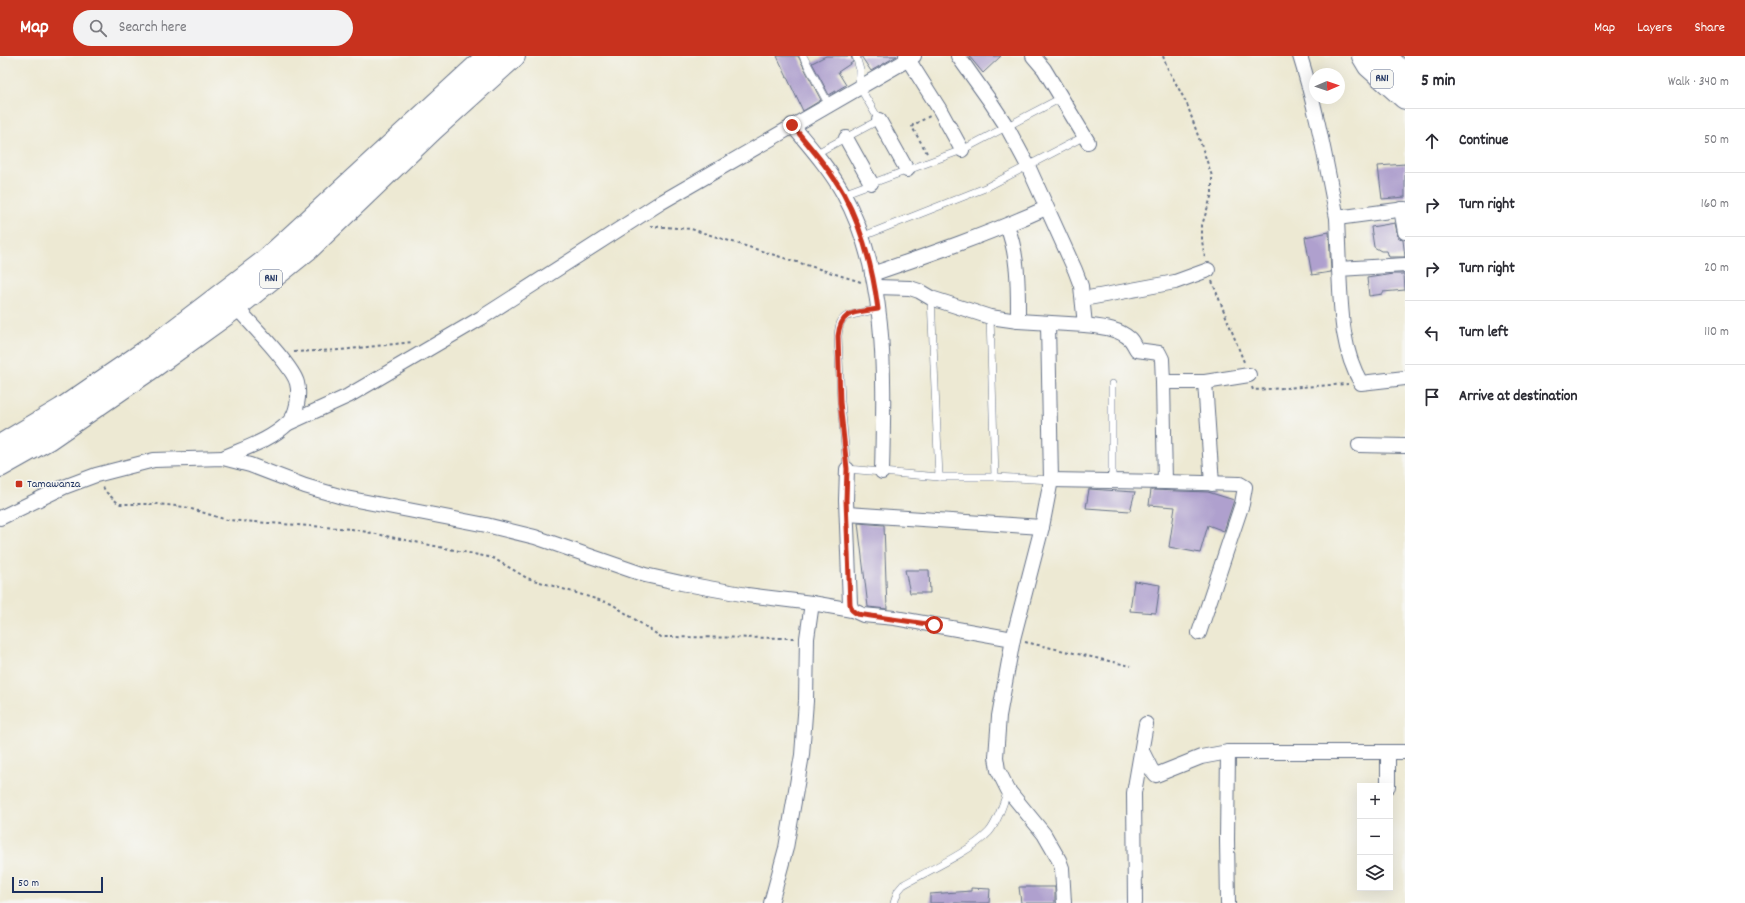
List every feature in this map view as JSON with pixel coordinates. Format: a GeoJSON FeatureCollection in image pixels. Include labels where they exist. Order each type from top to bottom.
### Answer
{"type":"FeatureCollection","features":[{"type":"Feature","properties":{"kind":"highway","name":"RN1"},"geometry":{"type":"LineString","coordinates":[[0,446],[62,410],[154,346],[264,262],[488,56]]}},
{"type":"Feature","properties":{"kind":"highway","name":"RN1"},"geometry":{"type":"LineString","coordinates":[[0,466],[54,434],[154,366],[236,307],[308,250],[432,130],[514,56]]}},
{"type":"Feature","properties":{"kind":"highway","name":"RN1"},"geometry":{"type":"LineString","coordinates":[[1363,56],[1369,66],[1405,98]]}},
{"type":"Feature","properties":{"kind":"highway","name":"RN1"},"geometry":{"type":"LineString","coordinates":[[1385,56],[1405,75]]}},
{"type":"Feature","properties":{"kind":"street"},"geometry":{"type":"LineString","coordinates":[[958,56],[1007,127],[1028,166],[1081,286],[1085,325]]}},
{"type":"Feature","properties":{"kind":"street"},"geometry":{"type":"LineString","coordinates":[[1033,56],[1044,69],[1086,139]]}},
{"type":"Feature","properties":{"kind":"street"},"geometry":{"type":"LineString","coordinates":[[1300,56],[1312,94],[1325,152],[1337,218],[1340,308],[1350,361],[1361,383],[1405,378]]}},
{"type":"Feature","properties":{"kind":"street"},"geometry":{"type":"LineString","coordinates":[[223,458],[270,436],[289,423],[348,396],[421,354],[481,318],[660,203],[909,57],[962,150]]}},
{"type":"Feature","properties":{"kind":"street"},"geometry":{"type":"LineString","coordinates":[[879,120],[907,170]]}},
{"type":"Feature","properties":{"kind":"street"},"geometry":{"type":"LineString","coordinates":[[792,125],[816,154],[843,194],[862,237],[874,280],[883,353],[882,472]]}},
{"type":"Feature","properties":{"kind":"street"},"geometry":{"type":"LineString","coordinates":[[846,138],[871,183]]}},
{"type":"Feature","properties":{"kind":"street"},"geometry":{"type":"LineString","coordinates":[[874,280],[1007,226],[1046,208]]}},
{"type":"Feature","properties":{"kind":"street"},"geometry":{"type":"LineString","coordinates":[[1337,218],[1403,209],[1405,232]]}},
{"type":"Feature","properties":{"kind":"street"},"geometry":{"type":"LineString","coordinates":[[1007,226],[1016,259],[1018,282],[1018,321]]}},
{"type":"Feature","properties":{"kind":"street"},"geometry":{"type":"LineString","coordinates":[[1339,268],[1405,265]]}},
{"type":"Feature","properties":{"kind":"street"},"geometry":{"type":"LineString","coordinates":[[1083,299],[1175,282],[1208,270]]}},
{"type":"Feature","properties":{"kind":"street"},"geometry":{"type":"LineString","coordinates":[[874,280],[919,290],[931,298],[990,317],[1048,324],[1085,325],[1109,329],[1119,332],[1130,339],[1136,350],[1159,353],[1162,359],[1165,482]]}},
{"type":"Feature","properties":{"kind":"street"},"geometry":{"type":"LineString","coordinates":[[236,307],[277,353],[297,382],[297,400],[295,411],[289,423]]}},
{"type":"Feature","properties":{"kind":"street"},"geometry":{"type":"LineString","coordinates":[[1048,324],[1051,480],[1042,527],[1013,639],[996,738],[996,757],[998,770],[1008,790],[1044,834],[1059,860],[1062,874],[1064,903]]}},
{"type":"Feature","properties":{"kind":"street"},"geometry":{"type":"LineString","coordinates":[[1163,382],[1205,382],[1249,375]]}},
{"type":"Feature","properties":{"kind":"street"},"geometry":{"type":"LineString","coordinates":[[1205,382],[1212,484]]}},
{"type":"Feature","properties":{"kind":"street"},"geometry":{"type":"LineString","coordinates":[[1359,445],[1405,446]]}},
{"type":"Feature","properties":{"kind":"street"},"geometry":{"type":"LineString","coordinates":[[0,518],[64,487],[96,475],[154,460],[223,458],[250,465],[305,486],[346,498],[486,525],[535,537],[645,575],[747,595],[812,603],[852,610],[857,614],[895,618],[1013,639]]}},
{"type":"Feature","properties":{"kind":"street"},"geometry":{"type":"LineString","coordinates":[[847,469],[849,581],[852,610]]}},
{"type":"Feature","properties":{"kind":"street"},"geometry":{"type":"LineString","coordinates":[[1051,480],[1112,480],[1240,484],[1244,486],[1245,489],[1240,510],[1199,633]]}},
{"type":"Feature","properties":{"kind":"street"},"geometry":{"type":"LineString","coordinates":[[847,514],[1042,527]]}},
{"type":"Feature","properties":{"kind":"street"},"geometry":{"type":"LineString","coordinates":[[771,903],[786,848],[802,755],[806,701],[807,638],[812,603]]}},
{"type":"Feature","properties":{"kind":"street"},"geometry":{"type":"LineString","coordinates":[[1135,903],[1134,793],[1146,724]]}},
{"type":"Feature","properties":{"kind":"street"},"geometry":{"type":"LineString","coordinates":[[1142,751],[1151,769],[1156,775],[1201,757],[1228,752],[1405,752]]}},
{"type":"Feature","properties":{"kind":"street"},"geometry":{"type":"LineString","coordinates":[[1228,752],[1228,903]]}},
{"type":"Feature","properties":{"kind":"street"},"geometry":{"type":"LineString","coordinates":[[1388,752],[1388,783]]}},
{"type":"Feature","properties":{"kind":"lane"},"geometry":{"type":"LineString","coordinates":[[803,56],[828,105]]}},
{"type":"Feature","properties":{"kind":"lane"},"geometry":{"type":"LineString","coordinates":[[816,154],[879,120],[859,86],[860,70],[856,56]]}},
{"type":"Feature","properties":{"kind":"lane"},"geometry":{"type":"LineString","coordinates":[[843,194],[962,150],[1061,98]]}},
{"type":"Feature","properties":{"kind":"lane"},"geometry":{"type":"LineString","coordinates":[[862,237],[985,188],[1086,139]]}},
{"type":"Feature","properties":{"kind":"lane"},"geometry":{"type":"LineString","coordinates":[[931,298],[939,477]]}},
{"type":"Feature","properties":{"kind":"lane"},"geometry":{"type":"LineString","coordinates":[[878,309],[847,316],[843,318],[839,326],[840,402],[847,469],[939,477],[1051,480]]}},
{"type":"Feature","properties":{"kind":"lane"},"geometry":{"type":"LineString","coordinates":[[990,317],[995,478]]}},
{"type":"Feature","properties":{"kind":"lane"},"geometry":{"type":"LineString","coordinates":[[1112,384],[1112,480]]}},
{"type":"Feature","properties":{"kind":"lane"},"geometry":{"type":"LineString","coordinates":[[894,903],[898,891],[903,885],[971,846],[989,832],[996,821],[1008,790]]}},
{"type":"Feature","properties":{"kind":"path"},"geometry":{"type":"LineString","coordinates":[[1162,56],[1166,67],[1187,104],[1212,176],[1212,194],[1202,225],[1202,241],[1208,270],[1249,375],[1253,390],[1361,383]]}},
{"type":"Feature","properties":{"kind":"path"},"geometry":{"type":"LineString","coordinates":[[932,160],[912,127],[940,110]]}},
{"type":"Feature","properties":{"kind":"path"},"geometry":{"type":"LineString","coordinates":[[627,224],[691,229],[874,280]]}},
{"type":"Feature","properties":{"kind":"path"},"geometry":{"type":"LineString","coordinates":[[277,353],[340,350],[416,341]]}},
{"type":"Feature","properties":{"kind":"path"},"geometry":{"type":"LineString","coordinates":[[96,475],[106,492],[119,504],[158,504],[185,507],[227,520],[352,529],[492,558],[527,578],[612,604],[661,637],[807,638]]}},
{"type":"Feature","properties":{"kind":"path"},"geometry":{"type":"LineString","coordinates":[[1013,639],[1131,666]]}},
{"type":"Feature","properties":{"kind":"building"},"geometry":{"type":"Polygon","coordinates":[[[777,56],[798,56],[821,100],[803,111],[777,56]]]}},
{"type":"Feature","properties":{"kind":"building"},"geometry":{"type":"Polygon","coordinates":[[[826,56],[851,56],[853,62],[838,72],[846,85],[829,95],[812,63],[826,56]]]}},
{"type":"Feature","properties":{"kind":"building"},"geometry":{"type":"Polygon","coordinates":[[[861,56],[897,56],[871,71],[861,56]]]}},
{"type":"Feature","properties":{"kind":"building"},"geometry":{"type":"Polygon","coordinates":[[[969,56],[1001,56],[983,73],[969,56]]]}},
{"type":"Feature","properties":{"kind":"building"},"geometry":{"type":"Polygon","coordinates":[[[1405,164],[1405,197],[1382,199],[1378,166],[1405,164]]]}},
{"type":"Feature","properties":{"kind":"building"},"geometry":{"type":"Polygon","coordinates":[[[1395,223],[1398,237],[1403,240],[1405,257],[1389,257],[1387,251],[1381,251],[1374,247],[1371,227],[1395,223]]]}},
{"type":"Feature","properties":{"kind":"building"},"geometry":{"type":"Polygon","coordinates":[[[1329,232],[1331,272],[1312,275],[1305,237],[1329,232]]]}},
{"type":"Feature","properties":{"kind":"building"},"geometry":{"type":"Polygon","coordinates":[[[1404,274],[1405,290],[1383,292],[1383,294],[1369,296],[1367,278],[1404,274]]]}},
{"type":"Feature","properties":{"kind":"building"},"geometry":{"type":"Polygon","coordinates":[[[1089,489],[1135,492],[1130,511],[1086,508],[1089,489]]]}},
{"type":"Feature","properties":{"kind":"building"},"geometry":{"type":"Polygon","coordinates":[[[1151,490],[1208,492],[1234,500],[1224,531],[1208,525],[1200,553],[1169,547],[1175,507],[1149,505],[1151,490]]]}},
{"type":"Feature","properties":{"kind":"building"},"geometry":{"type":"Polygon","coordinates":[[[858,523],[884,525],[887,609],[868,607],[858,523]]]}},
{"type":"Feature","properties":{"kind":"building"},"geometry":{"type":"Polygon","coordinates":[[[905,570],[929,570],[930,593],[910,593],[905,570]]]}},
{"type":"Feature","properties":{"kind":"building"},"geometry":{"type":"Polygon","coordinates":[[[1134,581],[1160,585],[1156,613],[1130,611],[1134,581]]]}},
{"type":"Feature","properties":{"kind":"building"},"geometry":{"type":"Polygon","coordinates":[[[1019,887],[1055,887],[1055,903],[1021,903],[1019,887]]]}},
{"type":"Feature","properties":{"kind":"building"},"geometry":{"type":"Polygon","coordinates":[[[971,888],[990,889],[989,903],[930,903],[930,894],[971,891],[971,888]]]}},
{"type":"Feature","properties":{"kind":"place","name":"Tamawanza"},"geometry":{"type":"Point","coordinates":[19,484]}},
{"type":"Feature","properties":{"kind":"route"},"geometry":{"type":"LineString","coordinates":[[792,125],[828,170],[852,211],[862,237],[876,287],[878,309],[853,313],[843,318],[839,326],[838,336],[840,402],[847,469],[847,539],[850,604],[852,610],[857,614],[895,618],[934,625]]}}]}
